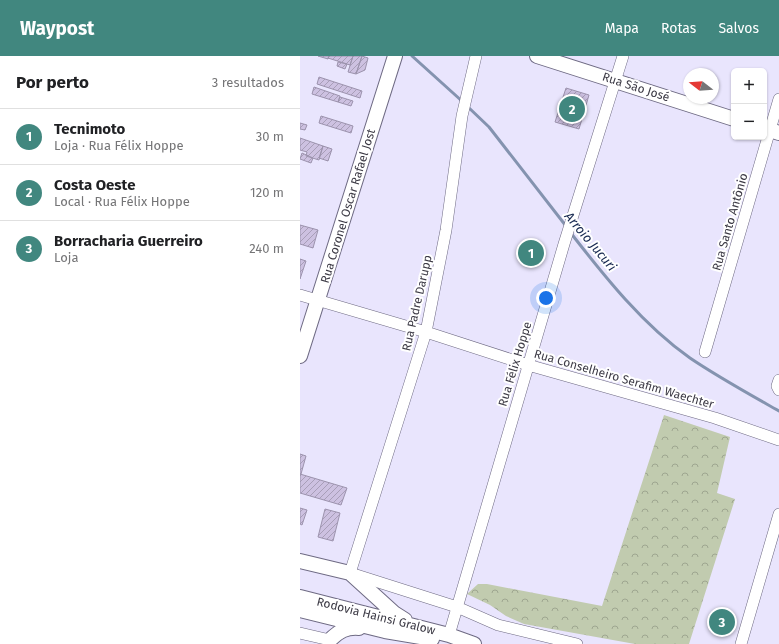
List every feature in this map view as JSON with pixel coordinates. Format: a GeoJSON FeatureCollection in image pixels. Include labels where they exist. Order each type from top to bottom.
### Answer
{"type":"FeatureCollection","features":[{"type":"Feature","properties":{"kind":"main road","name":"Rua Coronel Oscar Rafael Jost"},"geometry":{"type":"LineString","coordinates":[[300,356],[395,56]]}},
{"type":"Feature","properties":{"kind":"main road","name":"Rua São José"},"geometry":{"type":"LineString","coordinates":[[537,56],[731,118]]}},
{"type":"Feature","properties":{"kind":"main road"},"geometry":{"type":"LineString","coordinates":[[300,561],[350,573],[394,614],[443,634]]}},
{"type":"Feature","properties":{"kind":"main road","name":"Rodovia Hainsi Gralow"},"geometry":{"type":"LineString","coordinates":[[300,597],[443,634],[474,644]]}},
{"type":"Feature","properties":{"kind":"main road","name":"Rodovia Hainsi Gralow"},"geometry":{"type":"LineString","coordinates":[[300,610],[397,633],[468,644]]}},
{"type":"Feature","properties":{"kind":"main road"},"geometry":{"type":"LineString","coordinates":[[329,642],[341,630],[348,628],[397,633]]}},
{"type":"Feature","properties":{"kind":"street","name":"Rua Padre Darupp"},"geometry":{"type":"LineString","coordinates":[[350,573],[426,332],[446,230],[462,116],[476,56]]}},
{"type":"Feature","properties":{"kind":"street","name":"Rua Félix Hoppe"},"geometry":{"type":"LineString","coordinates":[[443,634],[457,607],[564,244],[623,56]]}},
{"type":"Feature","properties":{"kind":"street","name":"Rua Santo Antônio"},"geometry":{"type":"LineString","coordinates":[[705,352],[771,131],[779,99]]}},
{"type":"Feature","properties":{"kind":"street","name":"Rua Conselheiro Serafim Waechter"},"geometry":{"type":"LineString","coordinates":[[300,295],[426,332],[528,365],[715,418],[779,440]]}},
{"type":"Feature","properties":{"kind":"street"},"geometry":{"type":"LineString","coordinates":[[779,380],[777,386],[779,390]]}},
{"type":"Feature","properties":{"kind":"street"},"geometry":{"type":"LineString","coordinates":[[741,644],[779,514]]}},
{"type":"Feature","properties":{"kind":"street"},"geometry":{"type":"LineString","coordinates":[[350,573],[457,607],[498,625],[577,644]]}},
{"type":"Feature","properties":{"kind":"street"},"geometry":{"type":"LineString","coordinates":[[300,633],[329,642],[335,619]]}},
{"type":"Feature","properties":{"kind":"green space"},"geometry":{"type":"Polygon","coordinates":[[[664,415],[730,437],[717,493],[735,499],[689,644],[635,644],[524,624],[506,616],[490,605],[467,594],[478,584],[487,584],[602,606],[664,415]]]}},
{"type":"Feature","properties":{"kind":"building"},"geometry":{"type":"Polygon","coordinates":[[[318,56],[329,56],[328,59],[318,56]]]}},
{"type":"Feature","properties":{"kind":"building"},"geometry":{"type":"Polygon","coordinates":[[[329,56],[353,56],[350,65],[328,58],[329,56]]]}},
{"type":"Feature","properties":{"kind":"building"},"geometry":{"type":"Polygon","coordinates":[[[353,56],[362,56],[356,74],[348,72],[353,56]]]}},
{"type":"Feature","properties":{"kind":"building"},"geometry":{"type":"Polygon","coordinates":[[[362,56],[368,58],[365,70],[356,74],[362,56]]]}},
{"type":"Feature","properties":{"kind":"building"},"geometry":{"type":"Polygon","coordinates":[[[338,62],[347,64],[345,69],[337,66],[338,62]]]}},
{"type":"Feature","properties":{"kind":"building"},"geometry":{"type":"Polygon","coordinates":[[[319,77],[362,91],[360,98],[317,84],[319,77]]]}},
{"type":"Feature","properties":{"kind":"building"},"geometry":{"type":"Polygon","coordinates":[[[314,87],[340,96],[338,102],[312,94],[314,87]]]}},
{"type":"Feature","properties":{"kind":"building"},"geometry":{"type":"Polygon","coordinates":[[[566,88],[589,95],[579,129],[555,122],[566,88]]]}},
{"type":"Feature","properties":{"kind":"building"},"geometry":{"type":"Polygon","coordinates":[[[340,97],[353,101],[351,106],[338,102],[340,97]]]}},
{"type":"Feature","properties":{"kind":"building"},"geometry":{"type":"Polygon","coordinates":[[[321,116],[353,126],[351,133],[319,123],[321,116]]]}},
{"type":"Feature","properties":{"kind":"building"},"geometry":{"type":"Polygon","coordinates":[[[300,123],[307,125],[305,130],[300,129],[300,123]]]}},
{"type":"Feature","properties":{"kind":"building"},"geometry":{"type":"Polygon","coordinates":[[[300,138],[323,146],[319,160],[306,156],[307,152],[300,150],[300,138]]]}},
{"type":"Feature","properties":{"kind":"building"},"geometry":{"type":"Polygon","coordinates":[[[323,146],[332,149],[328,161],[319,158],[323,146]]]}},
{"type":"Feature","properties":{"kind":"building"},"geometry":{"type":"Polygon","coordinates":[[[302,153],[313,158],[311,163],[300,159],[302,153]]]}},
{"type":"Feature","properties":{"kind":"building"},"geometry":{"type":"Polygon","coordinates":[[[300,225],[318,230],[313,248],[300,244],[300,225]]]}},
{"type":"Feature","properties":{"kind":"building"},"geometry":{"type":"Polygon","coordinates":[[[300,259],[306,261],[300,279],[300,259]]]}},
{"type":"Feature","properties":{"kind":"building"},"geometry":{"type":"Polygon","coordinates":[[[300,454],[306,456],[301,474],[300,474],[300,454]]]}},
{"type":"Feature","properties":{"kind":"building"},"geometry":{"type":"Polygon","coordinates":[[[300,474],[347,488],[341,505],[300,493],[300,474]]]}},
{"type":"Feature","properties":{"kind":"building"},"geometry":{"type":"Polygon","coordinates":[[[300,508],[307,510],[302,525],[300,524],[300,508]]]}},
{"type":"Feature","properties":{"kind":"building"},"geometry":{"type":"Polygon","coordinates":[[[325,509],[340,513],[333,541],[318,537],[325,509]]]}},
{"type":"Feature","properties":{"kind":"waterway","name":"Arroio Jucuri"},"geometry":{"type":"LineString","coordinates":[[412,56],[463,102]]}},
{"type":"Feature","properties":{"kind":"waterway","name":"Arroio Jucuri"},"geometry":{"type":"LineString","coordinates":[[467,106],[489,127],[566,226]]}},
{"type":"Feature","properties":{"kind":"waterway","name":"Arroio Jucuri"},"geometry":{"type":"LineString","coordinates":[[570,232],[611,283],[656,331],[690,358],[779,411]]}},
{"type":"Feature","properties":{"kind":"place","name":"Costa Oeste"},"geometry":{"type":"Point","coordinates":[572,109]}},
{"type":"Feature","properties":{"kind":"place","name":"Tecnimoto"},"geometry":{"type":"Point","coordinates":[531,253]}},
{"type":"Feature","properties":{"kind":"place","name":"Borracharia Guerreiro"},"geometry":{"type":"Point","coordinates":[722,622]}}]}
